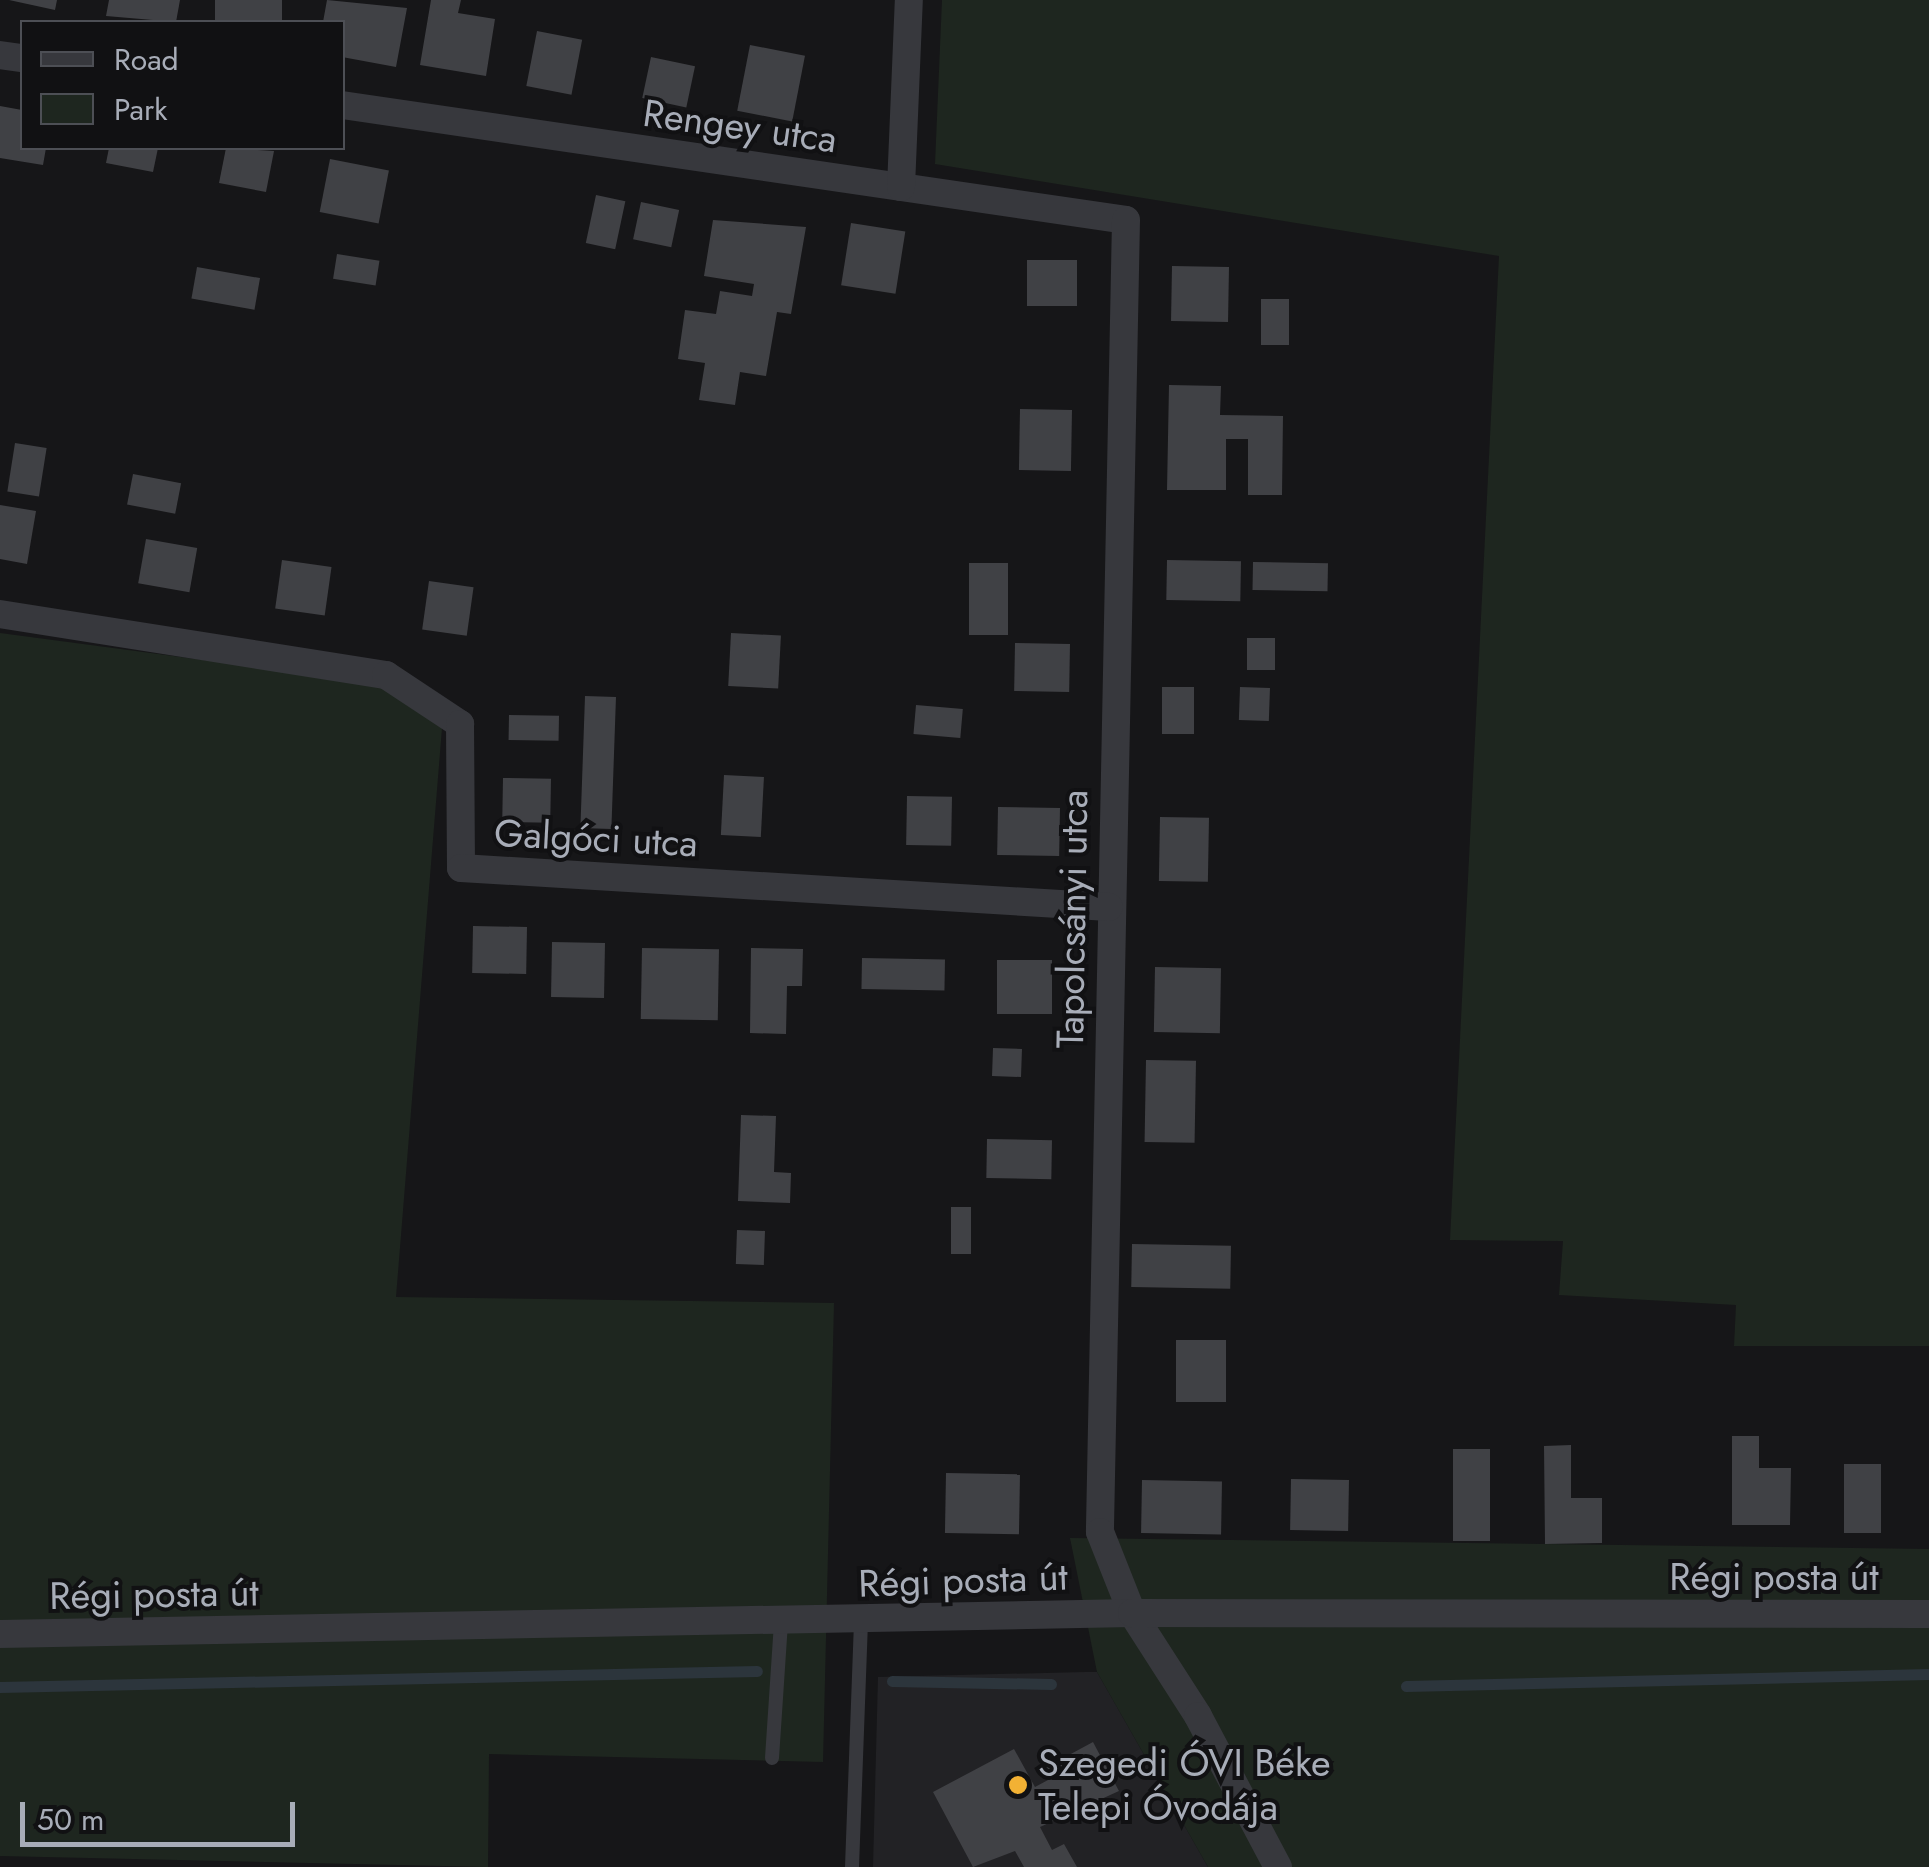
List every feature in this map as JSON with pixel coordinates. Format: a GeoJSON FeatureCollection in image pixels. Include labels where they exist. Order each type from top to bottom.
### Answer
{"type":"FeatureCollection","features":[{"type":"Feature","properties":{"kind":"street"},"geometry":{"type":"LineString","coordinates":[[901,187],[909,0]]}},
{"type":"Feature","properties":{"kind":"street","name":"Rengey utca"},"geometry":{"type":"LineString","coordinates":[[345,105],[1126,220]]}},
{"type":"Feature","properties":{"kind":"street","name":"Tapolcsányi utca"},"geometry":{"type":"LineString","coordinates":[[1126,220],[1109,907],[1100,1532],[1132,1613],[1198,1716],[1278,1867]]}},
{"type":"Feature","properties":{"kind":"street","name":"Galgóci utca"},"geometry":{"type":"LineString","coordinates":[[0,614],[386,676],[460,724],[461,868],[1109,907]]}},
{"type":"Feature","properties":{"kind":"street","name":"Régi posta út"},"geometry":{"type":"LineString","coordinates":[[0,1634],[1132,1613],[1929,1614]]}},
{"type":"Feature","properties":{"kind":"lane"},"geometry":{"type":"LineString","coordinates":[[852,1867],[861,1620]]}},
{"type":"Feature","properties":{"kind":"lane"},"geometry":{"type":"LineString","coordinates":[[772,1758],[781,1622]]}},
{"type":"Feature","properties":{"kind":"shaded area","name":"Szegedi ÓVI Béke Telepi Óvodája"},"geometry":{"type":"Polygon","coordinates":[[[1097,1672],[1208,1867],[873,1867],[878,1677],[1097,1672]]]}},
{"type":"Feature","properties":{"kind":"green space"},"geometry":{"type":"Polygon","coordinates":[[[942,0],[1929,0],[1929,1346],[1734,1346],[1736,1305],[1559,1295],[1563,1241],[1450,1240],[1499,256],[935,164],[942,0]]]}},
{"type":"Feature","properties":{"kind":"green space"},"geometry":{"type":"Polygon","coordinates":[[[0,633],[376,683],[442,728],[396,1297],[834,1303],[823,1762],[489,1754],[488,1867],[0,1856],[0,633]]]}},
{"type":"Feature","properties":{"kind":"green space"},"geometry":{"type":"Polygon","coordinates":[[[1070,1538],[1929,1549],[1929,1867],[1208,1867],[1097,1672],[1070,1538]]]}},
{"type":"Feature","properties":{"kind":"building"},"geometry":{"type":"Polygon","coordinates":[[[9,0],[57,0],[55,10],[9,0]]]}},
{"type":"Feature","properties":{"kind":"building"},"geometry":{"type":"Polygon","coordinates":[[[109,0],[180,0],[176,20],[106,16],[109,0]]]}},
{"type":"Feature","properties":{"kind":"building"},"geometry":{"type":"Polygon","coordinates":[[[215,0],[282,0],[282,20],[215,20],[215,0]]]}},
{"type":"Feature","properties":{"kind":"building"},"geometry":{"type":"Polygon","coordinates":[[[327,0],[407,8],[396,67],[345,58],[345,20],[323,20],[327,0]]]}},
{"type":"Feature","properties":{"kind":"building"},"geometry":{"type":"Polygon","coordinates":[[[431,0],[461,0],[458,13],[495,19],[486,76],[420,65],[431,0]]]}},
{"type":"Feature","properties":{"kind":"building"},"geometry":{"type":"Polygon","coordinates":[[[537,31],[582,40],[571,95],[526,86],[537,31]]]}},
{"type":"Feature","properties":{"kind":"building"},"geometry":{"type":"Polygon","coordinates":[[[750,45],[805,56],[792,121],[737,111],[750,45]]]}},
{"type":"Feature","properties":{"kind":"building"},"geometry":{"type":"Polygon","coordinates":[[[651,57],[695,66],[686,107],[642,98],[651,57]]]}},
{"type":"Feature","properties":{"kind":"building"},"geometry":{"type":"Polygon","coordinates":[[[0,106],[20,110],[20,150],[46,150],[43,165],[0,158],[0,106]]]}},
{"type":"Feature","properties":{"kind":"building"},"geometry":{"type":"Polygon","coordinates":[[[109,150],[158,150],[153,172],[106,163],[109,150]]]}},
{"type":"Feature","properties":{"kind":"building"},"geometry":{"type":"Polygon","coordinates":[[[226,150],[274,151],[266,192],[219,183],[226,150]]]}},
{"type":"Feature","properties":{"kind":"building"},"geometry":{"type":"Polygon","coordinates":[[[330,159],[389,170],[379,223],[320,212],[330,159]]]}},
{"type":"Feature","properties":{"kind":"building"},"geometry":{"type":"Polygon","coordinates":[[[596,195],[625,201],[615,249],[586,243],[596,195]]]}},
{"type":"Feature","properties":{"kind":"building"},"geometry":{"type":"Polygon","coordinates":[[[641,202],[679,210],[671,247],[633,239],[641,202]]]}},
{"type":"Feature","properties":{"kind":"building"},"geometry":{"type":"Polygon","coordinates":[[[713,220],[806,227],[791,314],[777,312],[766,376],[740,372],[735,405],[699,400],[705,363],[678,359],[685,310],[716,314],[720,291],[752,296],[754,284],[704,276],[713,220]]]}},
{"type":"Feature","properties":{"kind":"building"},"geometry":{"type":"Polygon","coordinates":[[[851,223],[905,232],[895,294],[841,285],[851,223]]]}},
{"type":"Feature","properties":{"kind":"building"},"geometry":{"type":"Polygon","coordinates":[[[337,254],[379,261],[376,285],[333,279],[337,254]]]}},
{"type":"Feature","properties":{"kind":"building"},"geometry":{"type":"Polygon","coordinates":[[[1027,260],[1077,260],[1077,306],[1027,306],[1027,260]]]}},
{"type":"Feature","properties":{"kind":"building"},"geometry":{"type":"Polygon","coordinates":[[[1172,266],[1229,267],[1228,322],[1171,321],[1172,266]]]}},
{"type":"Feature","properties":{"kind":"building"},"geometry":{"type":"Polygon","coordinates":[[[197,267],[260,278],[254,310],[191,299],[197,267]]]}},
{"type":"Feature","properties":{"kind":"building"},"geometry":{"type":"Polygon","coordinates":[[[1261,299],[1289,299],[1289,345],[1261,345],[1261,299]]]}},
{"type":"Feature","properties":{"kind":"building"},"geometry":{"type":"Polygon","coordinates":[[[1169,385],[1221,386],[1220,415],[1283,416],[1282,495],[1248,495],[1248,439],[1226,439],[1226,490],[1167,490],[1169,385]]]}},
{"type":"Feature","properties":{"kind":"building"},"geometry":{"type":"Polygon","coordinates":[[[1020,409],[1072,410],[1071,471],[1019,470],[1020,409]]]}},
{"type":"Feature","properties":{"kind":"building"},"geometry":{"type":"Polygon","coordinates":[[[15,443],[47,448],[39,496],[7,491],[15,443]]]}},
{"type":"Feature","properties":{"kind":"building"},"geometry":{"type":"Polygon","coordinates":[[[133,474],[181,483],[175,514],[127,504],[133,474]]]}},
{"type":"Feature","properties":{"kind":"building"},"geometry":{"type":"Polygon","coordinates":[[[0,505],[36,511],[27,564],[0,559],[0,505]]]}},
{"type":"Feature","properties":{"kind":"building"},"geometry":{"type":"Polygon","coordinates":[[[146,539],[197,548],[189,592],[138,583],[146,539]]]}},
{"type":"Feature","properties":{"kind":"building"},"geometry":{"type":"Polygon","coordinates":[[[282,560],[332,567],[325,615],[275,609],[282,560]]]}},
{"type":"Feature","properties":{"kind":"building"},"geometry":{"type":"Polygon","coordinates":[[[1167,560],[1241,561],[1240,601],[1166,600],[1167,560]]]}},
{"type":"Feature","properties":{"kind":"building"},"geometry":{"type":"Polygon","coordinates":[[[1253,562],[1328,563],[1327,591],[1253,590],[1253,562]]]}},
{"type":"Feature","properties":{"kind":"building"},"geometry":{"type":"Polygon","coordinates":[[[969,563],[1008,563],[1008,635],[969,635],[969,563]]]}},
{"type":"Feature","properties":{"kind":"building"},"geometry":{"type":"Polygon","coordinates":[[[429,581],[474,587],[467,636],[422,630],[429,581]]]}},
{"type":"Feature","properties":{"kind":"building"},"geometry":{"type":"Polygon","coordinates":[[[731,633],[781,636],[778,689],[728,686],[731,633]]]}},
{"type":"Feature","properties":{"kind":"building"},"geometry":{"type":"Polygon","coordinates":[[[1247,638],[1275,638],[1275,670],[1247,670],[1247,638]]]}},
{"type":"Feature","properties":{"kind":"building"},"geometry":{"type":"Polygon","coordinates":[[[1015,643],[1070,644],[1069,692],[1014,691],[1015,643]]]}},
{"type":"Feature","properties":{"kind":"building"},"geometry":{"type":"Polygon","coordinates":[[[1162,687],[1194,687],[1194,734],[1162,734],[1162,687]]]}},
{"type":"Feature","properties":{"kind":"building"},"geometry":{"type":"Polygon","coordinates":[[[1240,687],[1270,688],[1269,721],[1239,720],[1240,687]]]}},
{"type":"Feature","properties":{"kind":"building"},"geometry":{"type":"Polygon","coordinates":[[[585,696],[616,697],[611,829],[580,828],[585,696]]]}},
{"type":"Feature","properties":{"kind":"building"},"geometry":{"type":"Polygon","coordinates":[[[916,705],[963,709],[960,738],[913,734],[916,705]]]}},
{"type":"Feature","properties":{"kind":"building"},"geometry":{"type":"Polygon","coordinates":[[[509,715],[559,716],[559,741],[509,740],[509,715]]]}},
{"type":"Feature","properties":{"kind":"building"},"geometry":{"type":"Polygon","coordinates":[[[724,775],[764,777],[761,837],[721,835],[724,775]]]}},
{"type":"Feature","properties":{"kind":"building"},"geometry":{"type":"Polygon","coordinates":[[[503,778],[551,779],[550,823],[502,822],[503,778]]]}},
{"type":"Feature","properties":{"kind":"building"},"geometry":{"type":"Polygon","coordinates":[[[907,796],[952,797],[951,846],[906,845],[907,796]]]}},
{"type":"Feature","properties":{"kind":"building"},"geometry":{"type":"Polygon","coordinates":[[[998,807],[1060,808],[1059,856],[997,855],[998,807]]]}},
{"type":"Feature","properties":{"kind":"building"},"geometry":{"type":"Polygon","coordinates":[[[1160,817],[1209,818],[1208,882],[1159,881],[1160,817]]]}},
{"type":"Feature","properties":{"kind":"building"},"geometry":{"type":"Polygon","coordinates":[[[473,926],[527,927],[526,974],[472,973],[473,926]]]}},
{"type":"Feature","properties":{"kind":"building"},"geometry":{"type":"Polygon","coordinates":[[[552,942],[605,943],[604,998],[551,997],[552,942]]]}},
{"type":"Feature","properties":{"kind":"building"},"geometry":{"type":"Polygon","coordinates":[[[642,948],[719,949],[718,1020],[641,1019],[642,948]]]}},
{"type":"Feature","properties":{"kind":"building"},"geometry":{"type":"Polygon","coordinates":[[[751,948],[803,949],[802,986],[787,986],[786,1034],[750,1033],[751,948]]]}},
{"type":"Feature","properties":{"kind":"building"},"geometry":{"type":"Polygon","coordinates":[[[862,958],[945,959],[944,990],[861,989],[862,958]]]}},
{"type":"Feature","properties":{"kind":"building"},"geometry":{"type":"Polygon","coordinates":[[[997,960],[1052,960],[1052,1014],[997,1014],[997,960]]]}},
{"type":"Feature","properties":{"kind":"building"},"geometry":{"type":"Polygon","coordinates":[[[1155,967],[1221,968],[1220,1033],[1154,1032],[1155,967]]]}},
{"type":"Feature","properties":{"kind":"building"},"geometry":{"type":"Polygon","coordinates":[[[993,1048],[1022,1049],[1021,1077],[992,1076],[993,1048]]]}},
{"type":"Feature","properties":{"kind":"building"},"geometry":{"type":"Polygon","coordinates":[[[1146,1060],[1196,1061],[1195,1143],[1145,1142],[1146,1060]]]}},
{"type":"Feature","properties":{"kind":"building"},"geometry":{"type":"Polygon","coordinates":[[[741,1115],[776,1116],[774,1172],[791,1173],[790,1203],[738,1201],[741,1115]]]}},
{"type":"Feature","properties":{"kind":"building"},"geometry":{"type":"Polygon","coordinates":[[[987,1139],[1052,1140],[1051,1179],[986,1178],[987,1139]]]}},
{"type":"Feature","properties":{"kind":"building"},"geometry":{"type":"Polygon","coordinates":[[[951,1207],[971,1207],[971,1254],[951,1254],[951,1207]]]}},
{"type":"Feature","properties":{"kind":"building"},"geometry":{"type":"Polygon","coordinates":[[[737,1230],[765,1231],[764,1265],[736,1264],[737,1230]]]}},
{"type":"Feature","properties":{"kind":"building"},"geometry":{"type":"Polygon","coordinates":[[[1132,1244],[1231,1246],[1230,1289],[1131,1287],[1132,1244]]]}},
{"type":"Feature","properties":{"kind":"building"},"geometry":{"type":"Polygon","coordinates":[[[1176,1340],[1226,1340],[1226,1402],[1176,1402],[1176,1340]]]}},
{"type":"Feature","properties":{"kind":"building"},"geometry":{"type":"Polygon","coordinates":[[[1732,1436],[1759,1436],[1759,1468],[1791,1468],[1790,1525],[1732,1525],[1732,1436]]]}},
{"type":"Feature","properties":{"kind":"building"},"geometry":{"type":"Polygon","coordinates":[[[1571,1445],[1571,1498],[1602,1498],[1602,1543],[1545,1544],[1544,1446],[1571,1445]]]}},
{"type":"Feature","properties":{"kind":"building"},"geometry":{"type":"Polygon","coordinates":[[[1453,1449],[1490,1449],[1490,1541],[1453,1541],[1453,1449]]]}},
{"type":"Feature","properties":{"kind":"building"},"geometry":{"type":"Polygon","coordinates":[[[1844,1464],[1881,1464],[1881,1533],[1844,1533],[1844,1464]]]}},
{"type":"Feature","properties":{"kind":"building"},"geometry":{"type":"Polygon","coordinates":[[[946,1473],[1020,1474],[1019,1534],[945,1533],[946,1473]]]}},
{"type":"Feature","properties":{"kind":"building"},"geometry":{"type":"Polygon","coordinates":[[[1291,1479],[1349,1480],[1348,1531],[1290,1530],[1291,1479]]]}},
{"type":"Feature","properties":{"kind":"building"},"geometry":{"type":"Polygon","coordinates":[[[1142,1480],[1222,1481],[1221,1534],[1141,1533],[1142,1480]]]}},
{"type":"Feature","properties":{"kind":"building"},"geometry":{"type":"Polygon","coordinates":[[[1093,1742],[1119,1791],[1040,1827],[1052,1850],[1064,1844],[1077,1867],[1024,1867],[1015,1851],[973,1867],[933,1792],[1014,1749],[1035,1787],[1048,1780],[1043,1769],[1093,1742]]]}},
{"type":"Feature","properties":{"kind":"waterway"},"geometry":{"type":"LineString","coordinates":[[0,1687],[757,1671]]}},
{"type":"Feature","properties":{"kind":"waterway"},"geometry":{"type":"LineString","coordinates":[[1406,1686],[1929,1674]]}},
{"type":"Feature","properties":{"kind":"waterway"},"geometry":{"type":"LineString","coordinates":[[892,1681],[1051,1684]]}},
{"type":"Feature","properties":{"kind":"place","name":"Szegedi ÓVI Béke Telepi Óvodája"},"geometry":{"type":"Point","coordinates":[1018,1785]}}]}
